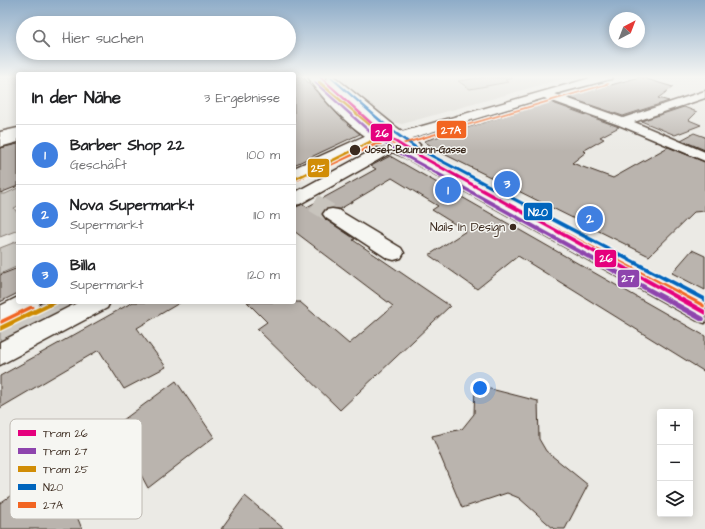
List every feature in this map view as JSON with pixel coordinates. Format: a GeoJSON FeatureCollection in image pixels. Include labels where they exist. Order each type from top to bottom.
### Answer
{"type":"FeatureCollection","features":[{"type":"Feature","properties":{"kind":"main road"},"geometry":{"type":"LineString","coordinates":[[335,102],[374,137],[415,147],[705,300]]}},
{"type":"Feature","properties":{"kind":"main road"},"geometry":{"type":"LineString","coordinates":[[355,102],[410,154],[705,313]]}},
{"type":"Feature","properties":{"kind":"main road"},"geometry":{"type":"LineString","coordinates":[[0,133],[16,129]]}},
{"type":"Feature","properties":{"kind":"main road"},"geometry":{"type":"LineString","coordinates":[[0,137],[16,133]]}},
{"type":"Feature","properties":{"kind":"street"},"geometry":{"type":"LineString","coordinates":[[303,200],[396,142],[520,102]]}},
{"type":"Feature","properties":{"kind":"street"},"geometry":{"type":"LineString","coordinates":[[566,102],[623,122],[705,156]]}},
{"type":"Feature","properties":{"kind":"street"},"geometry":{"type":"LineString","coordinates":[[623,122],[682,102]]}},
{"type":"Feature","properties":{"kind":"street"},"geometry":{"type":"LineString","coordinates":[[296,173],[374,137]]}},
{"type":"Feature","properties":{"kind":"street"},"geometry":{"type":"LineString","coordinates":[[0,144],[16,139]]}},
{"type":"Feature","properties":{"kind":"street"},"geometry":{"type":"LineString","coordinates":[[332,214],[394,253]]}},
{"type":"Feature","properties":{"kind":"street"},"geometry":{"type":"LineString","coordinates":[[0,316],[25,304]]}},
{"type":"Feature","properties":{"kind":"street"},"geometry":{"type":"LineString","coordinates":[[0,354],[95,304]]}},
{"type":"Feature","properties":{"kind":"shaded area"},"geometry":{"type":"Polygon","coordinates":[[[368,102],[481,102],[402,124],[391,122],[368,102]]]}},
{"type":"Feature","properties":{"kind":"shaded area"},"geometry":{"type":"Polygon","coordinates":[[[16,189],[16,207],[14,208],[16,211],[16,231],[0,237],[0,194],[5,194],[16,189]]]}},
{"type":"Feature","properties":{"kind":"shaded area"},"geometry":{"type":"Polygon","coordinates":[[[16,242],[16,267],[0,274],[0,248],[16,242]]]}},
{"type":"Feature","properties":{"kind":"shaded area"},"geometry":{"type":"Polygon","coordinates":[[[37,304],[83,304],[0,347],[0,322],[37,304]]]}},
{"type":"Feature","properties":{"kind":"building"},"geometry":{"type":"Polygon","coordinates":[[[296,102],[326,102],[338,115],[360,134],[296,164],[296,102]]]}},
{"type":"Feature","properties":{"kind":"building"},"geometry":{"type":"Polygon","coordinates":[[[550,102],[619,127],[600,137],[604,139],[583,151],[586,152],[572,163],[613,178],[668,147],[705,162],[705,211],[694,212],[649,256],[438,151],[424,141],[550,102]]]}},
{"type":"Feature","properties":{"kind":"building"},"geometry":{"type":"Polygon","coordinates":[[[581,102],[667,102],[623,116],[581,102]]]}},
{"type":"Feature","properties":{"kind":"building"},"geometry":{"type":"Polygon","coordinates":[[[684,107],[697,112],[689,120],[701,125],[675,135],[641,121],[684,107]]]}},
{"type":"Feature","properties":{"kind":"building"},"geometry":{"type":"Polygon","coordinates":[[[694,133],[705,137],[705,150],[681,140],[694,133]]]}},
{"type":"Feature","properties":{"kind":"building"},"geometry":{"type":"Polygon","coordinates":[[[16,144],[16,187],[0,193],[0,148],[16,144]]]}},
{"type":"Feature","properties":{"kind":"building"},"geometry":{"type":"Polygon","coordinates":[[[390,156],[705,336],[705,372],[518,256],[477,289],[429,255],[466,231],[432,210],[438,206],[392,178],[340,209],[326,209],[322,215],[325,219],[355,239],[353,240],[450,306],[340,410],[257,329],[267,322],[249,304],[296,304],[296,302],[300,302],[349,344],[393,306],[296,233],[296,207],[303,204],[307,207],[376,169],[371,166],[390,156]]]}},
{"type":"Feature","properties":{"kind":"building"},"geometry":{"type":"Polygon","coordinates":[[[692,250],[705,256],[705,290],[672,273],[692,250]]]}},
{"type":"Feature","properties":{"kind":"building"},"geometry":{"type":"Polygon","coordinates":[[[16,269],[16,294],[0,302],[0,275],[16,269]]]}},
{"type":"Feature","properties":{"kind":"building"},"geometry":{"type":"Polygon","coordinates":[[[129,304],[178,304],[137,328],[166,367],[124,389],[99,350],[0,408],[0,376],[129,304]]]}},
{"type":"Feature","properties":{"kind":"building"},"geometry":{"type":"Polygon","coordinates":[[[176,381],[214,437],[148,488],[142,477],[142,419],[124,419],[176,381]]]}},
{"type":"Feature","properties":{"kind":"building"},"geometry":{"type":"Polygon","coordinates":[[[475,385],[538,401],[539,439],[546,451],[588,485],[565,529],[554,529],[519,498],[507,493],[462,508],[432,436],[462,429],[474,414],[475,385]]]}},
{"type":"Feature","properties":{"kind":"building"},"geometry":{"type":"Polygon","coordinates":[[[10,496],[10,519],[78,519],[82,529],[0,529],[0,503],[10,496]]]}},
{"type":"Feature","properties":{"kind":"building"},"geometry":{"type":"Polygon","coordinates":[[[245,496],[284,529],[221,529],[245,496]]]}},
{"type":"Feature","properties":{"kind":"tunnel"},"geometry":{"type":"LineString","coordinates":[[314,203],[332,214]]}},
{"type":"Feature","properties":{"kind":"tram line","name":"27"},"geometry":{"type":"LineString","coordinates":[[337,102],[377,138],[400,153],[702,319]]}},
{"type":"Feature","properties":{"kind":"tram line","name":"25"},"geometry":{"type":"LineString","coordinates":[[296,179],[370,142],[377,135],[375,130],[342,102]]}},
{"type":"Feature","properties":{"kind":"tram line","name":"26"},"geometry":{"type":"LineString","coordinates":[[347,102],[382,133],[404,147],[705,313]]}},
{"type":"Feature","properties":{"kind":"tram line"},"geometry":{"type":"LineString","coordinates":[[359,152],[367,149],[392,147],[408,149],[424,155]]}},
{"type":"Feature","properties":{"kind":"tram line","name":"25"},"geometry":{"type":"LineString","coordinates":[[0,329],[50,304]]}},
{"type":"Feature","properties":{"kind":"transit line","name":"N20"},"geometry":{"type":"LineString","coordinates":[[358,102],[391,130],[415,147],[705,300]]}},
{"type":"Feature","properties":{"kind":"transit line","name":"27A"},"geometry":{"type":"LineString","coordinates":[[297,180],[376,144],[402,144],[548,102]]}},
{"type":"Feature","properties":{"kind":"transit line","name":"27A"},"geometry":{"type":"LineString","coordinates":[[396,143],[412,153],[702,306]]}},
{"type":"Feature","properties":{"kind":"transit line","name":"27A"},"geometry":{"type":"LineString","coordinates":[[3,322],[32,308]]}},
{"type":"Feature","properties":{"kind":"place","name":"Josef-Baumann-Gasse"},"geometry":{"type":"Point","coordinates":[355,150]}},
{"type":"Feature","properties":{"kind":"place","name":"Billa"},"geometry":{"type":"Point","coordinates":[507,184]}},
{"type":"Feature","properties":{"kind":"place","name":"Barber Shop 22"},"geometry":{"type":"Point","coordinates":[448,190]}},
{"type":"Feature","properties":{"kind":"place","name":"Nova Supermarkt"},"geometry":{"type":"Point","coordinates":[590,219]}},
{"type":"Feature","properties":{"kind":"place","name":"Nails In Design"},"geometry":{"type":"Point","coordinates":[513,227]}}]}
